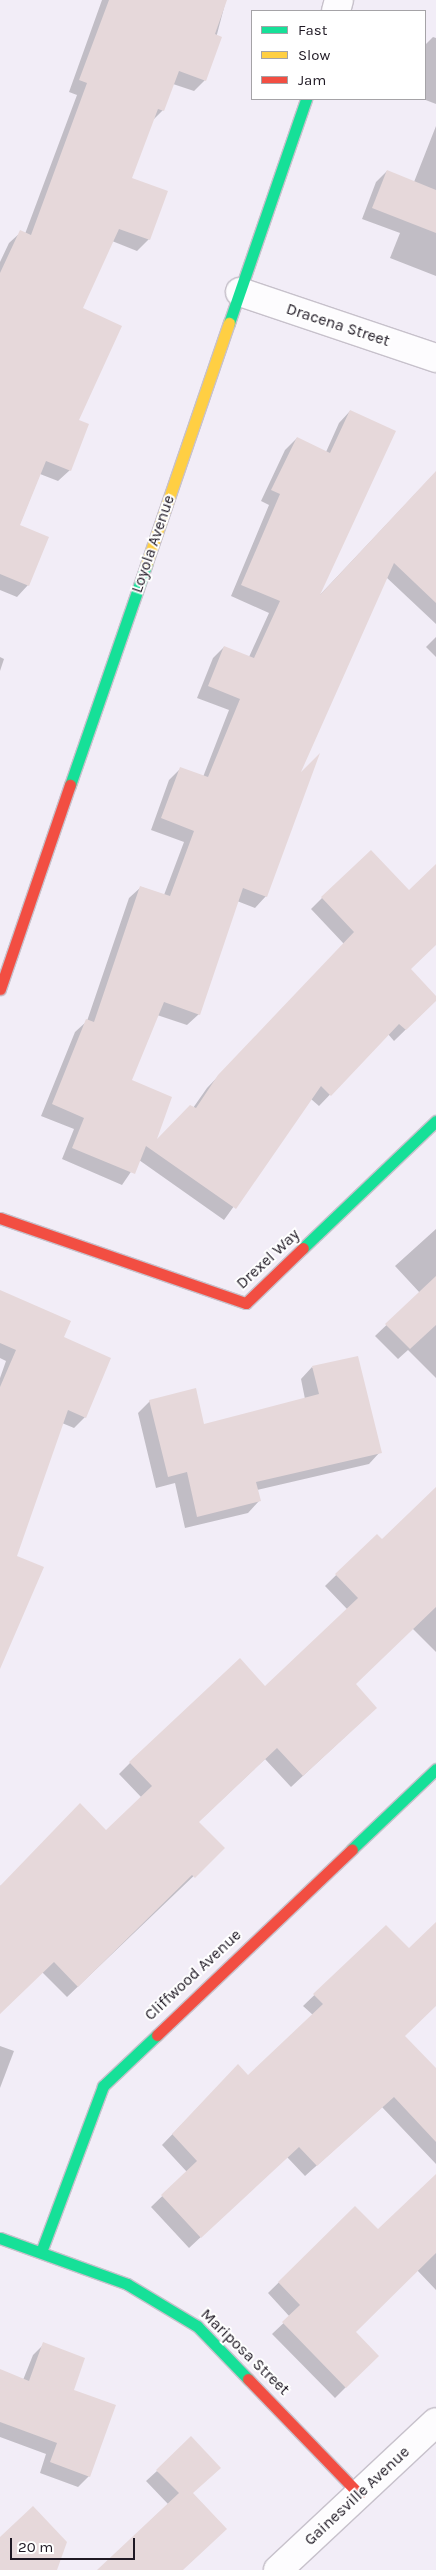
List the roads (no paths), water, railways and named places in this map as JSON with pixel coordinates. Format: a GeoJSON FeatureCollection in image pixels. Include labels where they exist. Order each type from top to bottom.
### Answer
{"type":"FeatureCollection","features":[{"type":"Feature","properties":{"kind":"street","name":"Loyola Avenue"},"geometry":{"type":"LineString","coordinates":[[0,989],[306,100]]}},
{"type":"Feature","properties":{"kind":"street","name":"Dracena Street"},"geometry":{"type":"LineString","coordinates":[[240,292],[436,358]]}},
{"type":"Feature","properties":{"kind":"street","name":"Drexel Way"},"geometry":{"type":"LineString","coordinates":[[0,1218],[246,1303],[436,1121]]}},
{"type":"Feature","properties":{"kind":"street","name":"Cliffwood Avenue"},"geometry":{"type":"LineString","coordinates":[[41,2252],[86,2119],[103,2086],[436,1769]]}},
{"type":"Feature","properties":{"kind":"street","name":"Mariposa Street"},"geometry":{"type":"LineString","coordinates":[[0,2238],[127,2284],[197,2326],[359,2494]]}},
{"type":"Feature","properties":{"kind":"street","name":"Gainesville Avenue"},"geometry":{"type":"LineString","coordinates":[[278,2570],[436,2422]]}}]}
